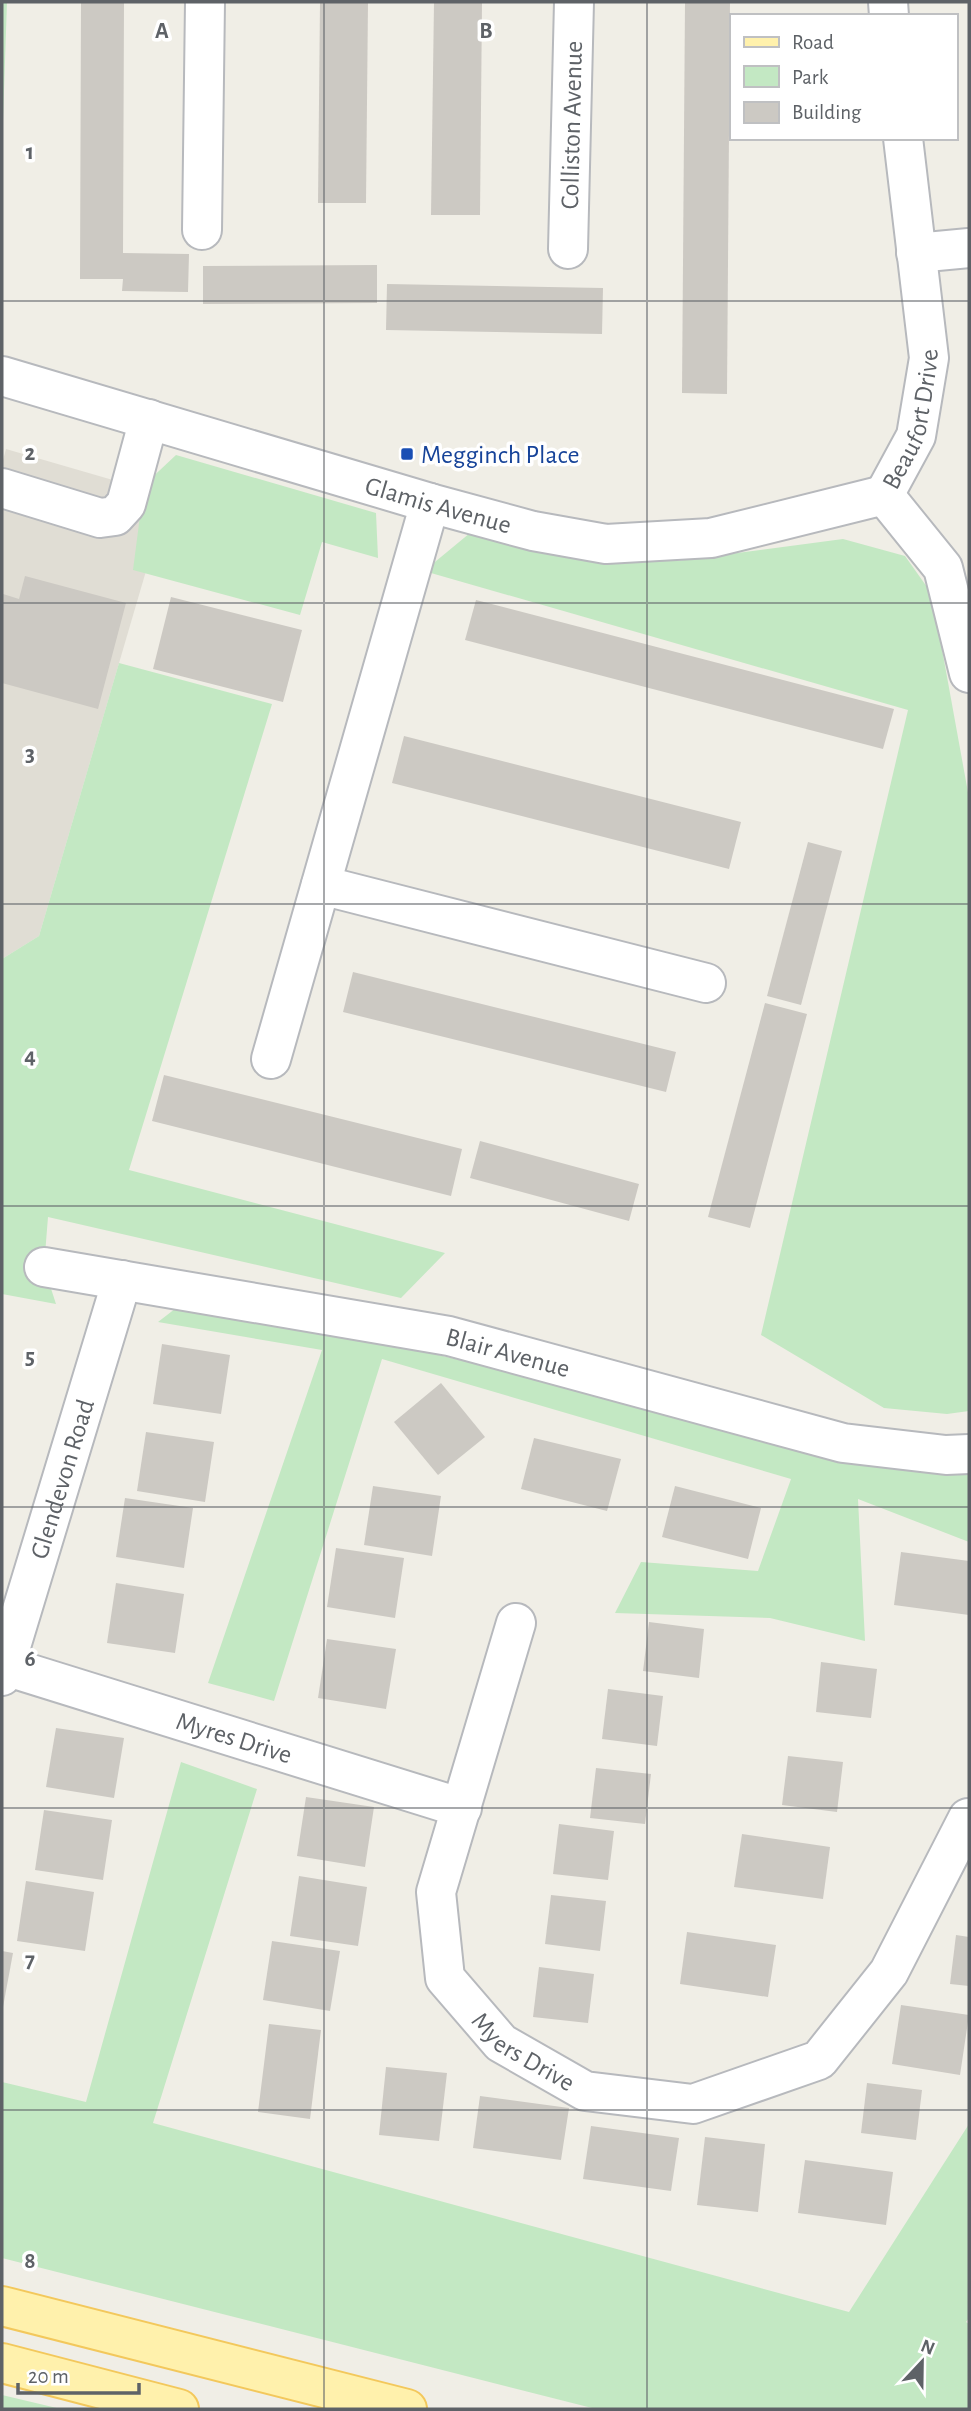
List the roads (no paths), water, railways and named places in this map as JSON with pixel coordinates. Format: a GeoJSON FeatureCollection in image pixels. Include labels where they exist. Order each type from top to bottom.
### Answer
{"type":"FeatureCollection","features":[{"type":"Feature","properties":{"kind":"main road"},"geometry":{"type":"LineString","coordinates":[[2,2305],[407,2409]]}},
{"type":"Feature","properties":{"kind":"main road"},"geometry":{"type":"LineString","coordinates":[[2,2362],[179,2409]]}},
{"type":"Feature","properties":{"kind":"street"},"geometry":{"type":"LineString","coordinates":[[202,230],[205,2]]}},
{"type":"Feature","properties":{"kind":"street","name":"Colliston Avenue"},"geometry":{"type":"LineString","coordinates":[[568,249],[574,2]]}},
{"type":"Feature","properties":{"kind":"street","name":"Beaufort Drive"},"geometry":{"type":"LineString","coordinates":[[903,140],[929,358],[916,436],[884,495],[943,568],[969,673]]}},
{"type":"Feature","properties":{"kind":"street"},"geometry":{"type":"LineString","coordinates":[[916,253],[969,247]]}},
{"type":"Feature","properties":{"kind":"street","name":"Glamis Avenue"},"geometry":{"type":"LineString","coordinates":[[2,376],[430,503],[533,531],[606,544],[711,538],[884,495]]}},
{"type":"Feature","properties":{"kind":"street"},"geometry":{"type":"LineString","coordinates":[[2,488],[100,518],[115,516],[126,504],[149,419]]}},
{"type":"Feature","properties":{"kind":"street"},"geometry":{"type":"LineString","coordinates":[[271,1059],[430,503]]}},
{"type":"Feature","properties":{"kind":"street"},"geometry":{"type":"LineString","coordinates":[[321,885],[706,983]]}},
{"type":"Feature","properties":{"kind":"street","name":"Blair Avenue"},"geometry":{"type":"LineString","coordinates":[[44,1267],[449,1336],[843,1443],[946,1455],[969,1454]]}},
{"type":"Feature","properties":{"kind":"street","name":"Glendevon Road"},"geometry":{"type":"LineString","coordinates":[[3,1671],[122,1280]]}},
{"type":"Feature","properties":{"kind":"street","name":"Myers Drive"},"geometry":{"type":"LineString","coordinates":[[516,1623],[436,1892],[445,1978],[501,2043],[585,2091],[692,2104],[819,2060],[889,1972],[968,1818]]}},
{"type":"Feature","properties":{"kind":"street","name":"Myres Drive"},"geometry":{"type":"LineString","coordinates":[[3,1671],[462,1808]]}},
{"type":"Feature","properties":{"kind":"place","name":"Megginch Place"},"geometry":{"type":"Point","coordinates":[407,454]}}]}
